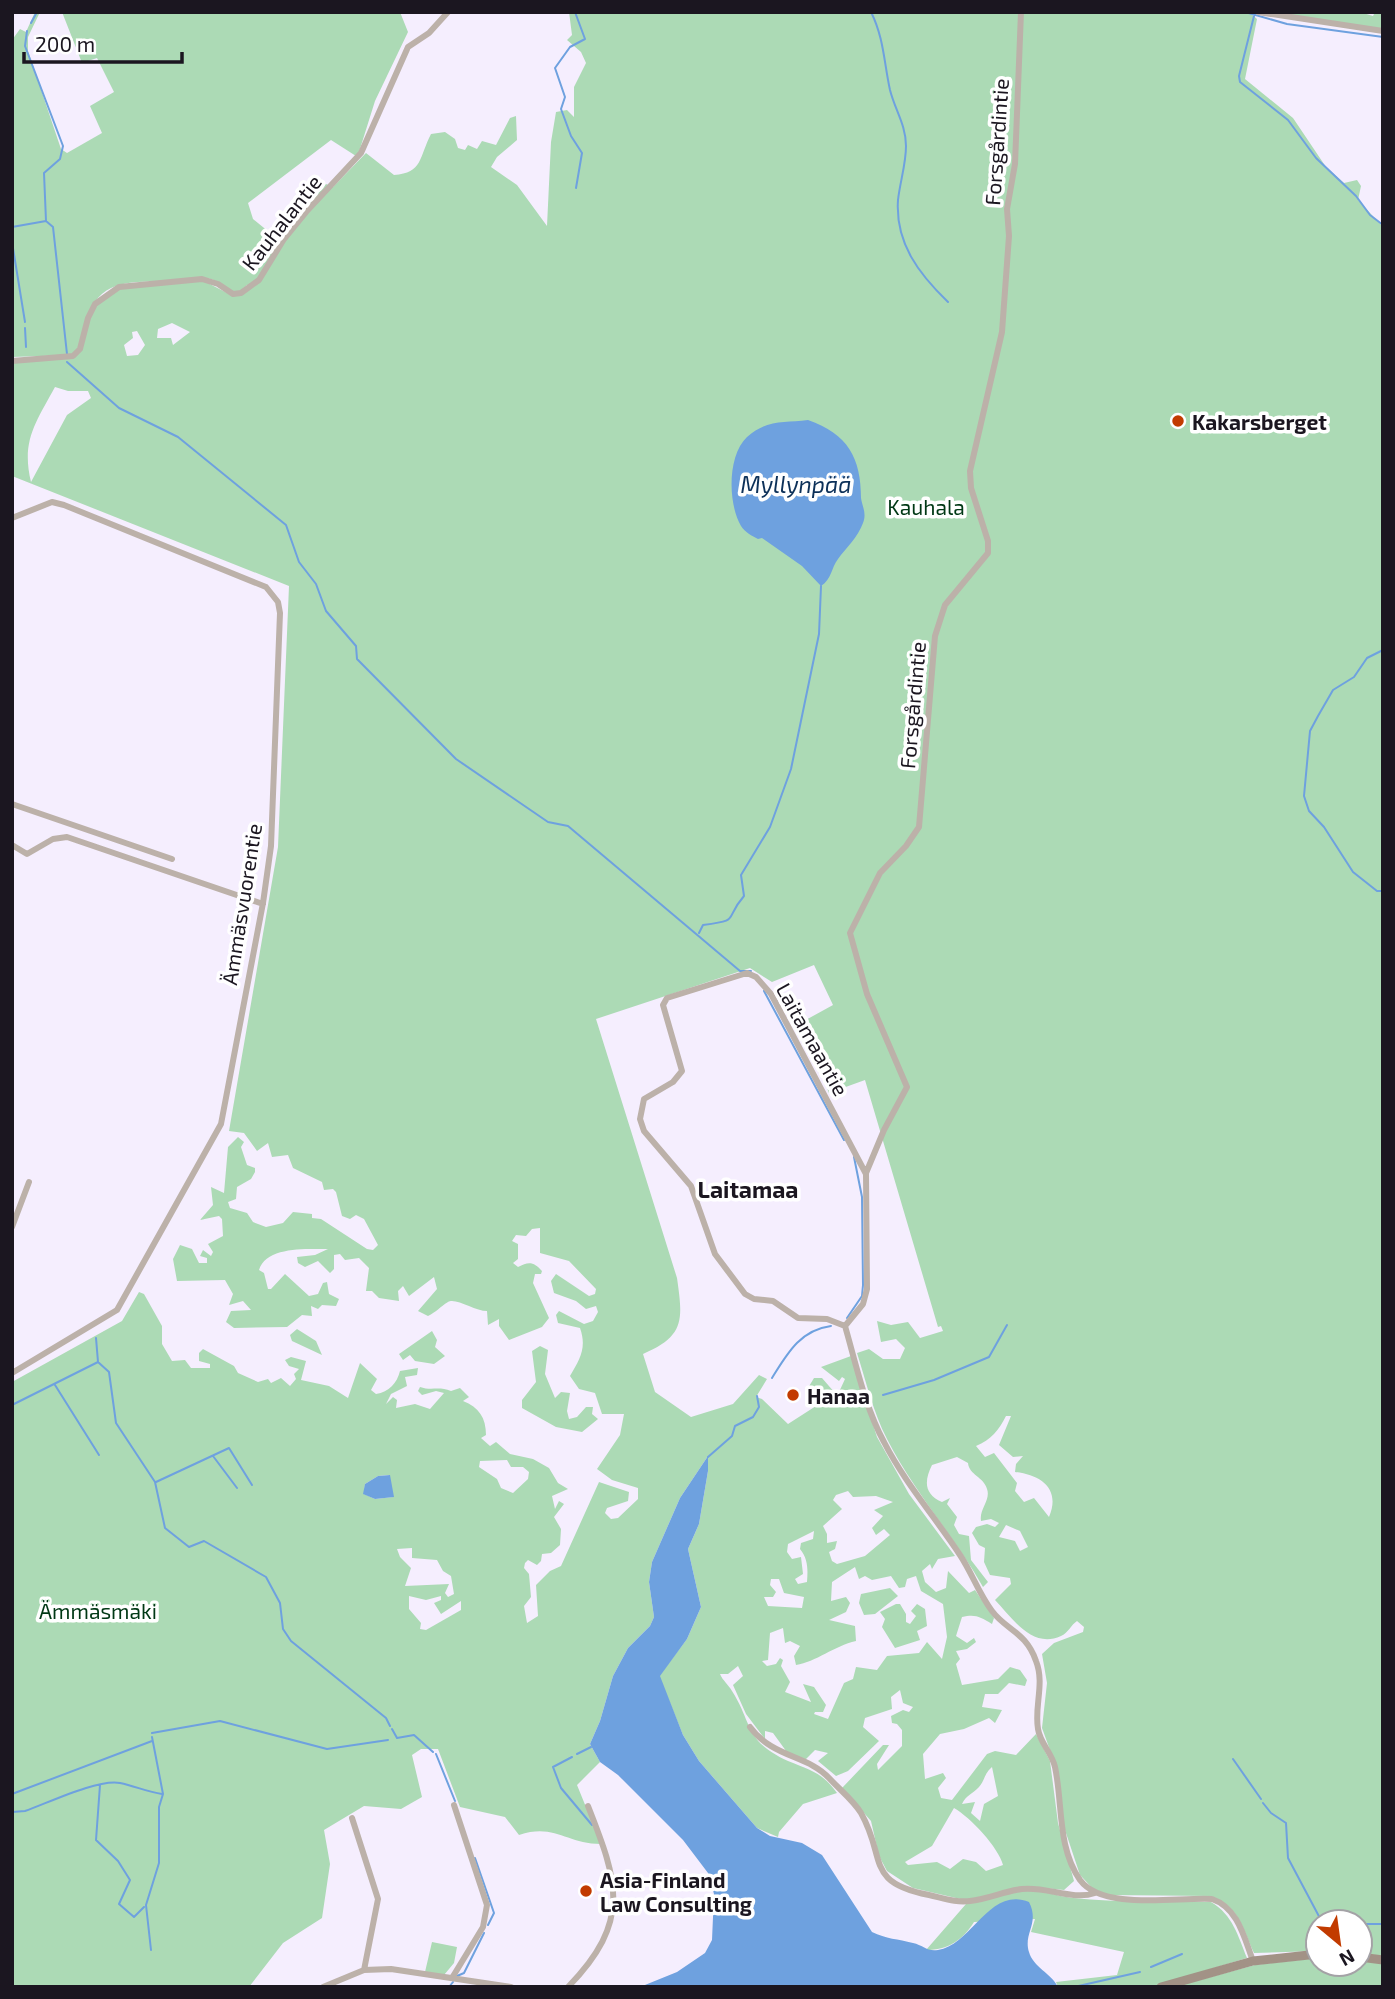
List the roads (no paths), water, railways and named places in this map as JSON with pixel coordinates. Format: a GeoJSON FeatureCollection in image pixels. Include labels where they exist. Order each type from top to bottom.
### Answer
{"type":"FeatureCollection","features":[{"type":"Feature","properties":{"kind":"main road"},"geometry":{"type":"LineString","coordinates":[[1161,1987],[1253,1961],[1304,1956]]}},
{"type":"Feature","properties":{"kind":"street","name":"Kauhalantie"},"geometry":{"type":"LineString","coordinates":[[12,360],[73,356],[80,349],[88,318],[95,304],[120,287],[202,279],[218,284],[229,293],[237,294],[254,285],[306,212],[361,153],[408,47],[429,33],[448,12]]}},
{"type":"Feature","properties":{"kind":"street","name":"Forsgårdintie"},"geometry":{"type":"LineString","coordinates":[[866,1174],[884,1130],[907,1087],[867,994],[850,933],[880,873],[906,846],[919,827],[935,636],[946,605],[988,553],[988,541],[971,488],[970,471],[1002,332],[1009,236],[1007,209],[1015,164],[1021,12]]}},
{"type":"Feature","properties":{"kind":"street"},"geometry":{"type":"LineString","coordinates":[[1258,12],[1383,31]]}},
{"type":"Feature","properties":{"kind":"street","name":"Ämmäsvuorentie"},"geometry":{"type":"LineString","coordinates":[[12,518],[52,502],[64,505],[265,587],[278,602],[279,625],[271,846],[226,1106],[211,1144],[117,1310],[12,1373]]}},
{"type":"Feature","properties":{"kind":"street"},"geometry":{"type":"LineString","coordinates":[[12,804],[172,859]]}},
{"type":"Feature","properties":{"kind":"street"},"geometry":{"type":"LineString","coordinates":[[12,845],[27,854],[53,839],[67,837],[263,904]]}},
{"type":"Feature","properties":{"kind":"street","name":"Laitamaantie"},"geometry":{"type":"LineString","coordinates":[[742,974],[756,977],[771,994],[866,1174],[867,1289],[863,1304],[845,1326],[827,1319],[798,1318],[773,1301],[754,1299],[745,1294],[719,1264],[691,1185],[644,1131],[640,1119],[643,1099],[673,1082],[682,1071],[663,1005],[665,1000],[742,974]]}},
{"type":"Feature","properties":{"kind":"street"},"geometry":{"type":"LineString","coordinates":[[12,1227],[29,1182]]}},
{"type":"Feature","properties":{"kind":"street"},"geometry":{"type":"LineString","coordinates":[[845,1326],[883,1441],[922,1505],[959,1554],[993,1613],[1019,1633],[1036,1659],[1040,1679],[1038,1731],[1055,1767],[1060,1819],[1068,1853],[1080,1879],[1095,1893],[1129,1900],[1178,1897],[1222,1902],[1239,1926],[1253,1961]]}},
{"type":"Feature","properties":{"kind":"street"},"geometry":{"type":"LineString","coordinates":[[750,1727],[777,1751],[827,1775],[854,1804],[870,1831],[881,1870],[900,1889],[955,1902],[1023,1889],[1046,1888],[1087,1896],[1095,1893]]}},
{"type":"Feature","properties":{"kind":"street"},"geometry":{"type":"LineString","coordinates":[[452,1978],[483,1927],[487,1905],[454,1805]]}},
{"type":"Feature","properties":{"kind":"street"},"geometry":{"type":"LineString","coordinates":[[568,1987],[592,1956],[606,1931],[613,1910],[614,1880],[611,1864],[588,1806]]}},
{"type":"Feature","properties":{"kind":"street"},"geometry":{"type":"LineString","coordinates":[[352,1818],[378,1899],[364,1969]]}},
{"type":"Feature","properties":{"kind":"street"},"geometry":{"type":"LineString","coordinates":[[323,1987],[364,1969],[391,1969],[511,1987]]}},
{"type":"Feature","properties":{"kind":"water","name":"Myllynpää"},"geometry":{"type":"Polygon","coordinates":[[[808,420],[833,432],[850,449],[858,471],[864,513],[858,533],[821,586],[802,566],[762,538],[758,539],[744,530],[737,517],[732,493],[736,456],[747,437],[769,425],[808,420]]]}},
{"type":"Feature","properties":{"kind":"water"},"geometry":{"type":"Polygon","coordinates":[[[708,1456],[699,1524],[688,1549],[701,1607],[687,1639],[660,1676],[683,1735],[699,1761],[757,1828],[770,1836],[802,1843],[822,1855],[872,1932],[938,1950],[961,1938],[1003,1902],[1015,1899],[1029,1902],[1033,1916],[1028,1939],[1029,1952],[1034,1962],[1058,1987],[640,1987],[677,1972],[705,1953],[712,1940],[714,1894],[708,1873],[683,1840],[618,1775],[600,1762],[590,1744],[600,1721],[613,1676],[628,1648],[650,1626],[654,1617],[649,1582],[652,1562],[680,1498],[708,1456]]]}},
{"type":"Feature","properties":{"kind":"water"},"geometry":{"type":"Polygon","coordinates":[[[390,1475],[394,1497],[375,1499],[363,1494],[365,1484],[378,1476],[390,1475]]]}},
{"type":"Feature","properties":{"kind":"waterway"},"geometry":{"type":"LineString","coordinates":[[31,23],[37,12]]}},
{"type":"Feature","properties":{"kind":"waterway"},"geometry":{"type":"LineString","coordinates":[[575,12],[585,39],[570,47],[555,68],[565,97],[561,109],[571,136],[582,153],[576,188]]}},
{"type":"Feature","properties":{"kind":"waterway"},"geometry":{"type":"LineString","coordinates":[[871,12],[879,31],[890,90],[906,138],[898,200],[900,230],[911,257],[948,302]]}},
{"type":"Feature","properties":{"kind":"waterway"},"geometry":{"type":"LineString","coordinates":[[1245,12],[1287,24],[1383,37]]}},
{"type":"Feature","properties":{"kind":"waterway"},"geometry":{"type":"LineString","coordinates":[[1254,16],[1239,76],[1240,82],[1288,120],[1316,158],[1356,196],[1370,215],[1383,225]]}},
{"type":"Feature","properties":{"kind":"waterway"},"geometry":{"type":"LineString","coordinates":[[12,227],[46,221],[44,173],[60,159],[63,146],[25,46],[27,31]]}},
{"type":"Feature","properties":{"kind":"waterway"},"geometry":{"type":"LineString","coordinates":[[46,221],[53,227],[67,354]]}},
{"type":"Feature","properties":{"kind":"waterway"},"geometry":{"type":"LineString","coordinates":[[12,242],[25,322]]}},
{"type":"Feature","properties":{"kind":"waterway"},"geometry":{"type":"LineString","coordinates":[[25,328],[26,347]]}},
{"type":"Feature","properties":{"kind":"waterway"},"geometry":{"type":"LineString","coordinates":[[67,362],[119,408],[178,437],[286,525],[299,562],[316,584],[326,611],[356,646],[357,659],[456,759],[548,822],[568,826],[740,971],[751,971]]}},
{"type":"Feature","properties":{"kind":"waterway"},"geometry":{"type":"LineString","coordinates":[[699,933],[703,925],[728,920],[744,896],[741,875],[770,827],[791,769],[819,634],[821,586]]}},
{"type":"Feature","properties":{"kind":"waterway"},"geometry":{"type":"LineString","coordinates":[[1383,650],[1367,658],[1354,677],[1333,690],[1318,716],[1310,731],[1304,796],[1309,811],[1324,827],[1353,872],[1377,891],[1383,891]]}},
{"type":"Feature","properties":{"kind":"waterway"},"geometry":{"type":"LineString","coordinates":[[764,991],[844,1140]]}},
{"type":"Feature","properties":{"kind":"waterway"},"geometry":{"type":"LineString","coordinates":[[847,1318],[862,1296],[863,1285],[862,1197],[854,1157]]}},
{"type":"Feature","properties":{"kind":"waterway"},"geometry":{"type":"LineString","coordinates":[[883,1395],[934,1380],[989,1357],[1007,1325]]}},
{"type":"Feature","properties":{"kind":"waterway"},"geometry":{"type":"LineString","coordinates":[[772,1378],[796,1344],[811,1332],[831,1326]]}},
{"type":"Feature","properties":{"kind":"waterway"},"geometry":{"type":"LineString","coordinates":[[12,1405],[98,1362],[96,1338]]}},
{"type":"Feature","properties":{"kind":"waterway"},"geometry":{"type":"LineString","coordinates":[[98,1362],[109,1372],[116,1423],[155,1482],[165,1528],[189,1547],[204,1541],[266,1577],[280,1603],[283,1629],[291,1641],[386,1718],[390,1726]]}},
{"type":"Feature","properties":{"kind":"waterway"},"geometry":{"type":"LineString","coordinates":[[55,1385],[99,1455]]}},
{"type":"Feature","properties":{"kind":"waterway"},"geometry":{"type":"LineString","coordinates":[[708,1457],[732,1436],[735,1426],[753,1417],[759,1407],[757,1396]]}},
{"type":"Feature","properties":{"kind":"waterway"},"geometry":{"type":"LineString","coordinates":[[156,1482],[229,1448],[252,1485]]}},
{"type":"Feature","properties":{"kind":"waterway"},"geometry":{"type":"LineString","coordinates":[[213,1456],[237,1488]]}},
{"type":"Feature","properties":{"kind":"waterway"},"geometry":{"type":"LineString","coordinates":[[152,1733],[220,1721],[327,1749],[388,1740]]}},
{"type":"Feature","properties":{"kind":"waterway"},"geometry":{"type":"LineString","coordinates":[[392,1729],[397,1738],[414,1735],[433,1752]]}},
{"type":"Feature","properties":{"kind":"waterway"},"geometry":{"type":"LineString","coordinates":[[151,1950],[146,1905],[159,1863],[159,1807],[163,1794],[152,1737]]}},
{"type":"Feature","properties":{"kind":"waterway"},"geometry":{"type":"LineString","coordinates":[[12,1794],[152,1741]]}},
{"type":"Feature","properties":{"kind":"waterway"},"geometry":{"type":"LineString","coordinates":[[577,1754],[591,1747]]}},
{"type":"Feature","properties":{"kind":"waterway"},"geometry":{"type":"LineString","coordinates":[[436,1754],[455,1801]]}},
{"type":"Feature","properties":{"kind":"waterway"},"geometry":{"type":"LineString","coordinates":[[572,1757],[553,1767],[561,1788],[592,1825]]}},
{"type":"Feature","properties":{"kind":"waterway"},"geometry":{"type":"LineString","coordinates":[[1233,1759],[1261,1799]]}},
{"type":"Feature","properties":{"kind":"waterway"},"geometry":{"type":"LineString","coordinates":[[12,1812],[25,1811],[86,1788],[110,1783],[162,1794]]}},
{"type":"Feature","properties":{"kind":"waterway"},"geometry":{"type":"LineString","coordinates":[[100,1785],[96,1840],[118,1861],[130,1880],[119,1904],[134,1917],[144,1907]]}},
{"type":"Feature","properties":{"kind":"waterway"},"geometry":{"type":"LineString","coordinates":[[1263,1803],[1271,1813],[1286,1823],[1288,1858],[1315,1908]]}},
{"type":"Feature","properties":{"kind":"waterway"},"geometry":{"type":"LineString","coordinates":[[475,1858],[494,1913],[488,1925]]}},
{"type":"Feature","properties":{"kind":"waterway"},"geometry":{"type":"LineString","coordinates":[[1374,1924],[1383,1924]]}},
{"type":"Feature","properties":{"kind":"waterway"},"geometry":{"type":"LineString","coordinates":[[457,1976],[464,1973],[484,1933]]}},
{"type":"Feature","properties":{"kind":"waterway"},"geometry":{"type":"LineString","coordinates":[[1151,1967],[1182,1954]]}},
{"type":"Feature","properties":{"kind":"waterway"},"geometry":{"type":"LineString","coordinates":[[1074,1987],[1140,1972]]}},
{"type":"Feature","properties":{"kind":"waterway"},"geometry":{"type":"LineString","coordinates":[[449,1987],[453,1982]]}},
{"type":"Feature","properties":{"kind":"place","name":"Kakarsberget"},"geometry":{"type":"Point","coordinates":[1178,421]}},
{"type":"Feature","properties":{"kind":"place","name":"Hanaa"},"geometry":{"type":"Point","coordinates":[793,1395]}},
{"type":"Feature","properties":{"kind":"place","name":"Asia-Finland Law Consulting"},"geometry":{"type":"Point","coordinates":[586,1891]}},
{"type":"Feature","properties":{"kind":"district","name":"Laitamaa"},"geometry":{"type":"Point","coordinates":[748,1189]}},
{"type":"Feature","properties":{"kind":"park label","name":"Kauhala"},"geometry":{"type":"Point","coordinates":[926,506]}},
{"type":"Feature","properties":{"kind":"park label","name":"Ämmäsmäki"},"geometry":{"type":"Point","coordinates":[98,1610]}}]}
